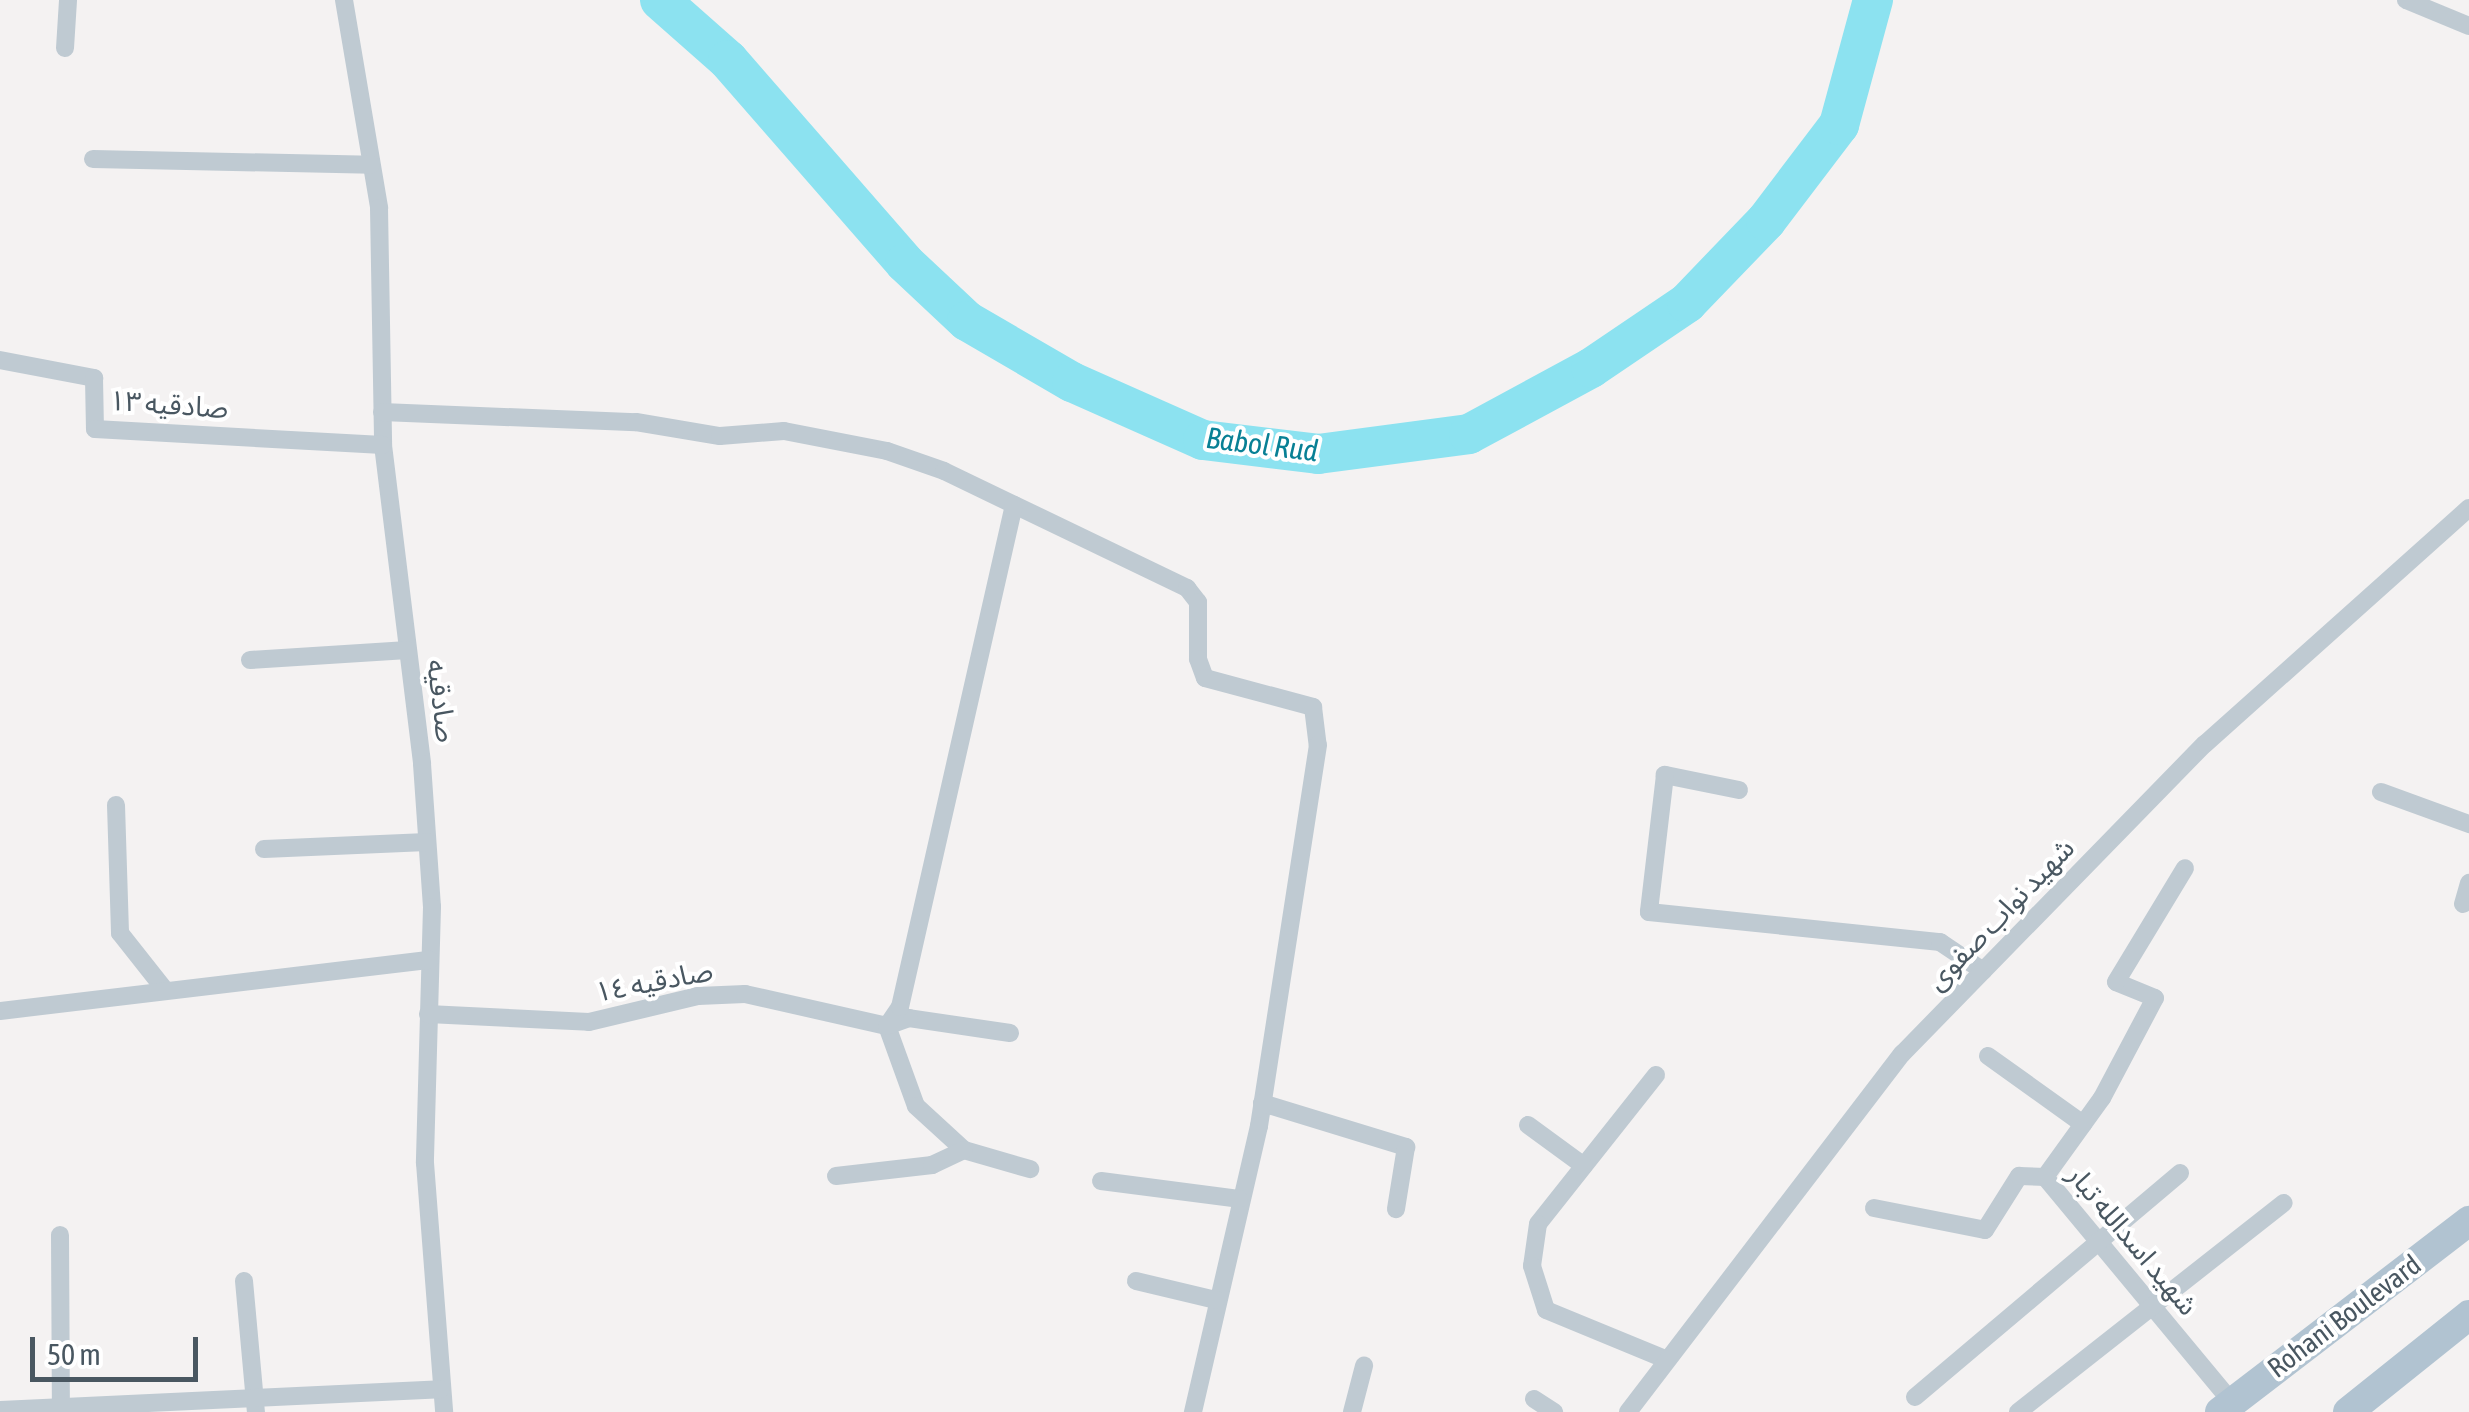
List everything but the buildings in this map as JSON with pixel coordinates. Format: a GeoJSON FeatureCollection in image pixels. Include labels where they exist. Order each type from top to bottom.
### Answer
{"type":"FeatureCollection","features":[{"type":"Feature","properties":{"kind":"main road","name":"Rohani Boulevard"},"geometry":{"type":"LineString","coordinates":[[2226,1407],[2469,1221]]}},
{"type":"Feature","properties":{"kind":"main road"},"geometry":{"type":"LineString","coordinates":[[2348,1412],[2469,1315]]}},
{"type":"Feature","properties":{"kind":"street"},"geometry":{"type":"LineString","coordinates":[[65,48],[68,0]]}},
{"type":"Feature","properties":{"kind":"street","name":"صادقیه"},"geometry":{"type":"LineString","coordinates":[[344,0],[379,208],[383,445],[427,842],[430,960],[426,1163],[444,1412]]}},
{"type":"Feature","properties":{"kind":"street"},"geometry":{"type":"LineString","coordinates":[[2406,0],[2469,26]]}},
{"type":"Feature","properties":{"kind":"street"},"geometry":{"type":"LineString","coordinates":[[92,159],[372,165]]}},
{"type":"Feature","properties":{"kind":"street","name":"صادقیه ۱۳"},"geometry":{"type":"LineString","coordinates":[[0,360],[94,378],[95,429],[383,445]]}},
{"type":"Feature","properties":{"kind":"street"},"geometry":{"type":"LineString","coordinates":[[382,412],[636,422],[720,436],[825,435],[944,471],[1186,588],[1198,602],[1198,659],[1206,678],[1314,708],[1318,745],[1262,1103],[1192,1412]]}},
{"type":"Feature","properties":{"kind":"street"},"geometry":{"type":"LineString","coordinates":[[1014,505],[900,1008],[887,1026],[916,1106],[964,1150],[1030,1169]]}},
{"type":"Feature","properties":{"kind":"street","name":"شهید نواب صفوی"},"geometry":{"type":"LineString","coordinates":[[1628,1412],[1664,1359],[1902,1054],[2204,744],[2469,508]]}},
{"type":"Feature","properties":{"kind":"street"},"geometry":{"type":"LineString","coordinates":[[250,660],[408,650]]}},
{"type":"Feature","properties":{"kind":"street"},"geometry":{"type":"LineString","coordinates":[[1738,790],[1665,775],[1649,912],[1940,942],[1983,971]]}},
{"type":"Feature","properties":{"kind":"street"},"geometry":{"type":"LineString","coordinates":[[2381,792],[2469,824]]}},
{"type":"Feature","properties":{"kind":"street"},"geometry":{"type":"LineString","coordinates":[[116,805],[120,934],[165,990]]}},
{"type":"Feature","properties":{"kind":"street"},"geometry":{"type":"LineString","coordinates":[[264,849],[427,842]]}},
{"type":"Feature","properties":{"kind":"street"},"geometry":{"type":"LineString","coordinates":[[2046,1177],[2083,1124],[2156,998],[2116,982],[2185,868]]}},
{"type":"Feature","properties":{"kind":"street"},"geometry":{"type":"LineString","coordinates":[[2463,904],[2469,883]]}},
{"type":"Feature","properties":{"kind":"street"},"geometry":{"type":"LineString","coordinates":[[0,1011],[430,960]]}},
{"type":"Feature","properties":{"kind":"street","name":"صادقيه ١٤"},"geometry":{"type":"LineString","coordinates":[[428,1014],[589,1022],[698,996],[744,994],[887,1026],[910,1018],[1010,1033]]}},
{"type":"Feature","properties":{"kind":"street"},"geometry":{"type":"LineString","coordinates":[[1988,1056],[2083,1124]]}},
{"type":"Feature","properties":{"kind":"street"},"geometry":{"type":"LineString","coordinates":[[1656,1075],[1538,1224],[1532,1266],[1546,1310],[1664,1359]]}},
{"type":"Feature","properties":{"kind":"street"},"geometry":{"type":"LineString","coordinates":[[1262,1103],[1406,1147],[1396,1209]]}},
{"type":"Feature","properties":{"kind":"street"},"geometry":{"type":"LineString","coordinates":[[1528,1125],[1584,1166]]}},
{"type":"Feature","properties":{"kind":"street"},"geometry":{"type":"LineString","coordinates":[[836,1176],[932,1164],[964,1150]]}},
{"type":"Feature","properties":{"kind":"street"},"geometry":{"type":"LineString","coordinates":[[1916,1397],[2180,1173]]}},
{"type":"Feature","properties":{"kind":"street","name":"شهید اسدالله تبار"},"geometry":{"type":"LineString","coordinates":[[1874,1208],[1985,1230],[2019,1176],[2046,1177],[2154,1308],[2226,1407]]}},
{"type":"Feature","properties":{"kind":"street"},"geometry":{"type":"LineString","coordinates":[[1102,1182],[1239,1199]]}},
{"type":"Feature","properties":{"kind":"street"},"geometry":{"type":"LineString","coordinates":[[2018,1412],[2284,1203]]}},
{"type":"Feature","properties":{"kind":"street"},"geometry":{"type":"LineString","coordinates":[[60,1235],[61,1407]]}},
{"type":"Feature","properties":{"kind":"street"},"geometry":{"type":"LineString","coordinates":[[244,1281],[256,1405]]}},
{"type":"Feature","properties":{"kind":"street"},"geometry":{"type":"LineString","coordinates":[[1136,1282],[1216,1300]]}},
{"type":"Feature","properties":{"kind":"street"},"geometry":{"type":"LineString","coordinates":[[1352,1412],[1364,1366]]}},
{"type":"Feature","properties":{"kind":"street"},"geometry":{"type":"LineString","coordinates":[[0,1410],[256,1405],[441,1389]]}},
{"type":"Feature","properties":{"kind":"street"},"geometry":{"type":"LineString","coordinates":[[1534,1399],[1554,1412]]}},
{"type":"Feature","properties":{"kind":"waterway","name":"Babol Rud"},"geometry":{"type":"LineString","coordinates":[[660,0],[728,60],[905,263],[967,321],[1072,382],[1203,440],[1318,454],[1469,434],[1591,368],[1687,303],[1766,221],[1839,125],[1873,0]]}}]}
